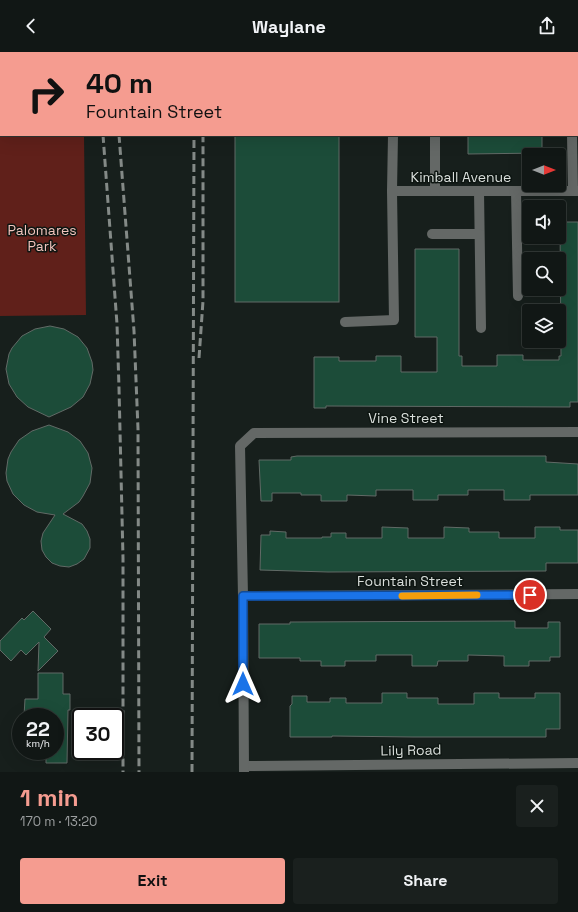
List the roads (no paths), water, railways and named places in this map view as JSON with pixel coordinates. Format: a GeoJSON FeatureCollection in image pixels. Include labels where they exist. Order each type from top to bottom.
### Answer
{"type":"FeatureCollection","features":[{"type":"Feature","properties":{"kind":"street"},"geometry":{"type":"LineString","coordinates":[[345,322],[394,320],[392,191],[394,136]]}},
{"type":"Feature","properties":{"kind":"street"},"geometry":{"type":"LineString","coordinates":[[434,191],[435,136]]}},
{"type":"Feature","properties":{"kind":"street"},"geometry":{"type":"LineString","coordinates":[[572,136],[575,191]]}},
{"type":"Feature","properties":{"kind":"street","name":"Kimball Avenue"},"geometry":{"type":"LineString","coordinates":[[392,191],[575,191]]}},
{"type":"Feature","properties":{"kind":"street"},"geometry":{"type":"LineString","coordinates":[[479,191],[481,328]]}},
{"type":"Feature","properties":{"kind":"street"},"geometry":{"type":"LineString","coordinates":[[516,191],[518,296]]}},
{"type":"Feature","properties":{"kind":"street"},"geometry":{"type":"LineString","coordinates":[[432,234],[480,234]]}},
{"type":"Feature","properties":{"kind":"street","name":"Vine Street"},"geometry":{"type":"LineString","coordinates":[[243,596],[240,446],[254,432],[578,432]]}},
{"type":"Feature","properties":{"kind":"street","name":"Fountain Street"},"geometry":{"type":"LineString","coordinates":[[243,596],[578,594]]}},
{"type":"Feature","properties":{"kind":"street"},"geometry":{"type":"LineString","coordinates":[[243,596],[244,769]]}},
{"type":"Feature","properties":{"kind":"street","name":"Lily Road"},"geometry":{"type":"LineString","coordinates":[[244,769],[578,763]]}},
{"type":"Feature","properties":{"kind":"railway"},"geometry":{"type":"LineString","coordinates":[[103,136],[117,324],[123,558],[123,772]]}},
{"type":"Feature","properties":{"kind":"railway"},"geometry":{"type":"LineString","coordinates":[[119,136],[134,331],[138,429],[139,772]]}},
{"type":"Feature","properties":{"kind":"railway"},"geometry":{"type":"LineString","coordinates":[[192,772],[194,136]]}},
{"type":"Feature","properties":{"kind":"railway"},"geometry":{"type":"LineString","coordinates":[[199,358],[203,301],[203,136]]}},
{"type":"Feature","properties":{"kind":"park label","name":"Palomares Park"},"geometry":{"type":"Point","coordinates":[42,238]}}]}
